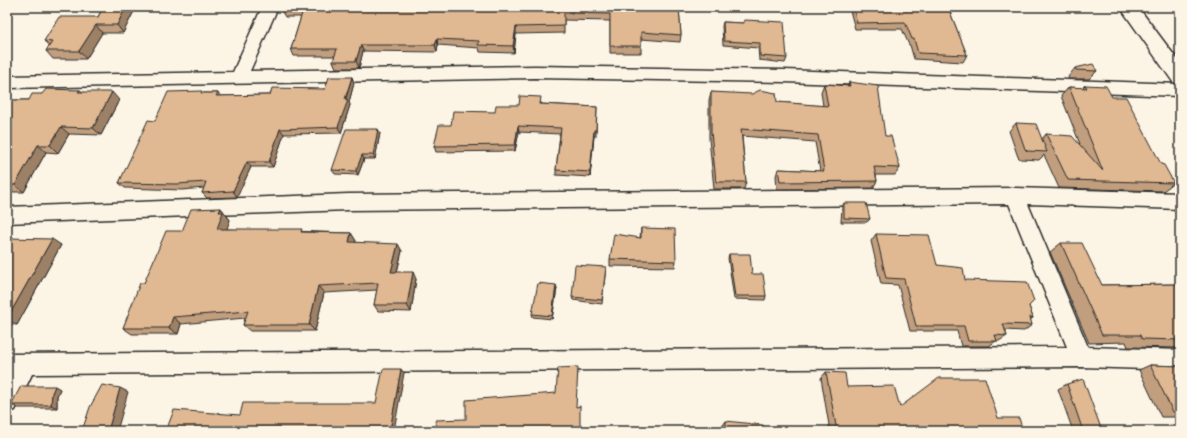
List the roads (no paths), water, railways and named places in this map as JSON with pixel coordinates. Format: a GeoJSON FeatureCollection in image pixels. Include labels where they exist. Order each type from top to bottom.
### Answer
{"type":"FeatureCollection","features":[{"type":"Feature","properties":{"kind":"highway"},"geometry":{"type":"LineString","coordinates":[[1128,7],[1180,78]]}},
{"type":"Feature","properties":{"kind":"street"},"geometry":{"type":"LineString","coordinates":[[239,77],[270,7]]}},
{"type":"Feature","properties":{"kind":"street"},"geometry":{"type":"LineString","coordinates":[[7,82],[558,72],[784,76],[1180,90]]}},
{"type":"Feature","properties":{"kind":"street"},"geometry":{"type":"LineString","coordinates":[[7,215],[348,202],[1015,196],[1180,202]]}},
{"type":"Feature","properties":{"kind":"street"},"geometry":{"type":"LineString","coordinates":[[1015,196],[1082,357]]}},
{"type":"Feature","properties":{"kind":"street"},"geometry":{"type":"LineString","coordinates":[[7,402],[16,363],[1082,357],[1180,360]]}}]}
